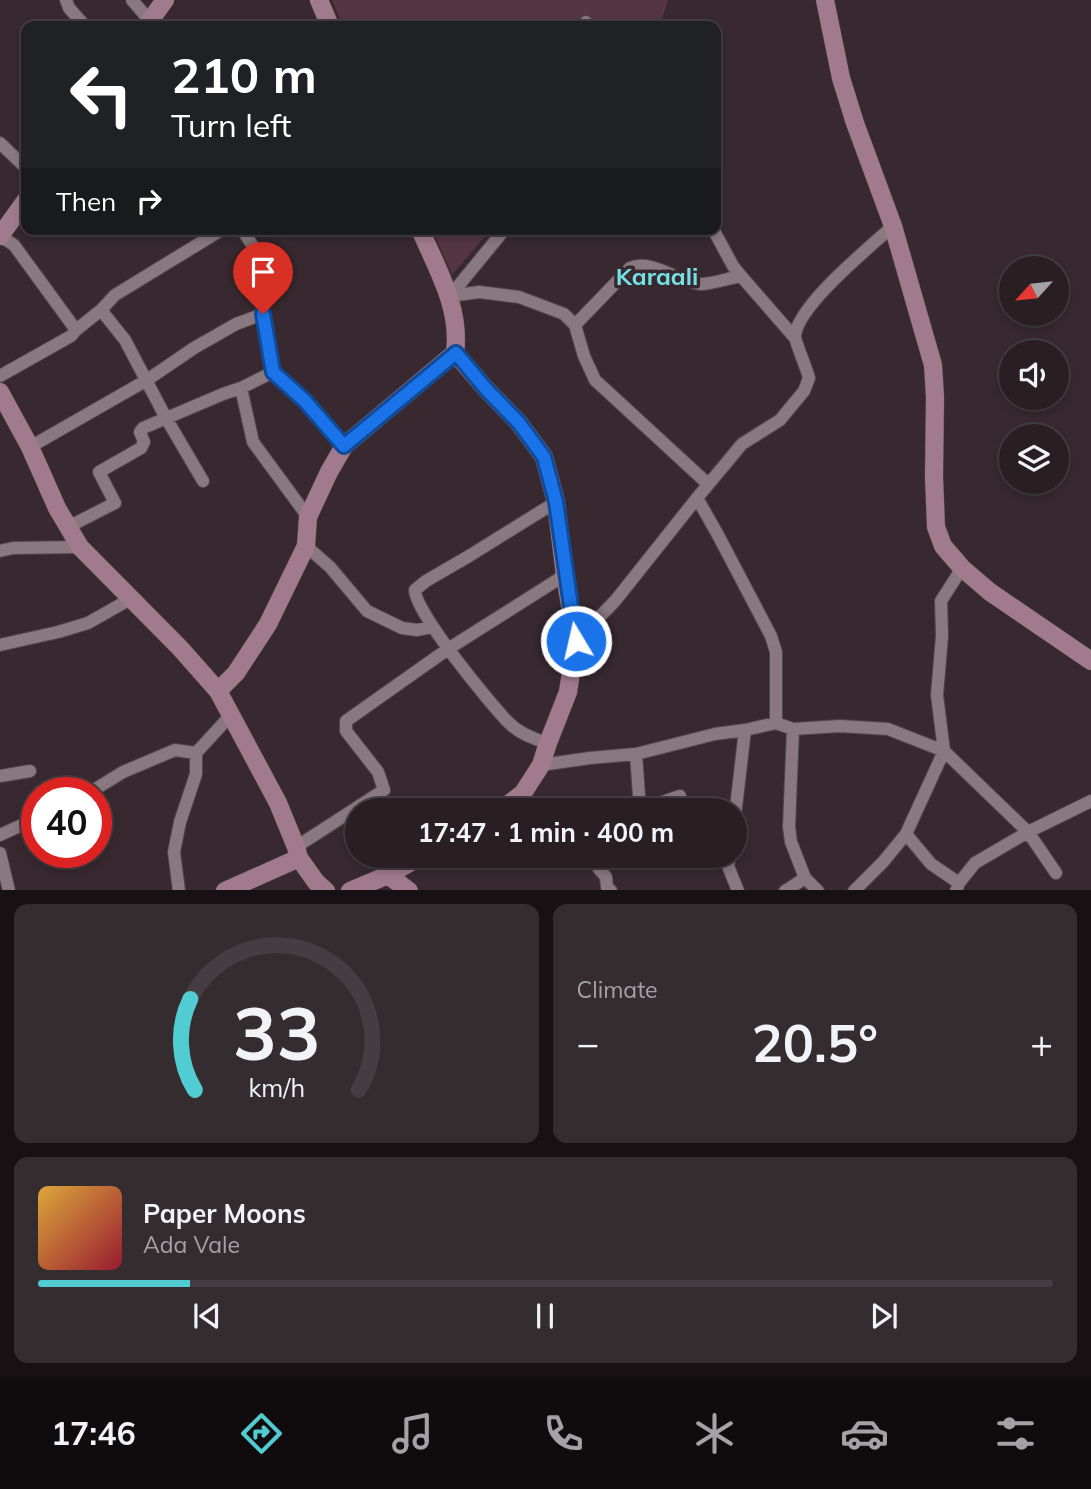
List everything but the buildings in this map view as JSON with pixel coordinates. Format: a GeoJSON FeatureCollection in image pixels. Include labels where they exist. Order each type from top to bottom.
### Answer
{"type":"FeatureCollection","features":[{"type":"Feature","properties":{"kind":"street"},"geometry":{"type":"LineString","coordinates":[[66,0],[81,21]]}},
{"type":"Feature","properties":{"kind":"street"},"geometry":{"type":"LineString","coordinates":[[132,0],[146,21]]}},
{"type":"Feature","properties":{"kind":"street"},"geometry":{"type":"LineString","coordinates":[[150,21],[165,0]]}},
{"type":"Feature","properties":{"kind":"street"},"geometry":{"type":"LineString","coordinates":[[319,0],[328,21]]}},
{"type":"Feature","properties":{"kind":"street"},"geometry":{"type":"LineString","coordinates":[[825,0],[841,78],[893,226],[933,365],[936,527],[943,546],[962,568],[990,592],[1091,660]]}},
{"type":"Feature","properties":{"kind":"street"},"geometry":{"type":"LineString","coordinates":[[0,143],[21,163]]}},
{"type":"Feature","properties":{"kind":"street"},"geometry":{"type":"LineString","coordinates":[[21,207],[0,236],[14,245],[76,330]]}},
{"type":"Feature","properties":{"kind":"street"},"geometry":{"type":"LineString","coordinates":[[795,338],[801,321],[821,292],[893,226]]}},
{"type":"Feature","properties":{"kind":"street"},"geometry":{"type":"LineString","coordinates":[[0,376],[71,337],[115,295],[213,235]]}},
{"type":"Feature","properties":{"kind":"street"},"geometry":{"type":"LineString","coordinates":[[246,235],[254,248],[259,266],[263,314],[273,372],[305,401],[344,446]]}},
{"type":"Feature","properties":{"kind":"street"},"geometry":{"type":"LineString","coordinates":[[423,235],[450,296],[456,323],[456,353],[519,423],[544,457],[556,502],[576,641],[568,692],[541,765],[523,793],[517,798]]}},
{"type":"Feature","properties":{"kind":"street"},"geometry":{"type":"LineString","coordinates":[[450,296],[500,235]]}},
{"type":"Feature","properties":{"kind":"street"},"geometry":{"type":"LineString","coordinates":[[576,641],[615,601],[742,444],[780,420],[804,391],[809,378],[795,338],[733,266],[716,235]]}},
{"type":"Feature","properties":{"kind":"street"},"geometry":{"type":"LineString","coordinates":[[575,325],[636,265],[647,266],[700,284],[741,276]]}},
{"type":"Feature","properties":{"kind":"street"},"geometry":{"type":"LineString","coordinates":[[450,296],[479,292],[519,297],[564,314],[575,325],[584,356],[595,380],[708,484]]}},
{"type":"Feature","properties":{"kind":"street"},"geometry":{"type":"LineString","coordinates":[[101,310],[125,340],[203,481]]}},
{"type":"Feature","properties":{"kind":"street"},"geometry":{"type":"LineString","coordinates":[[30,447],[147,380],[236,324],[263,314]]}},
{"type":"Feature","properties":{"kind":"street"},"geometry":{"type":"LineString","coordinates":[[218,691],[236,673],[268,624],[306,546],[309,517],[344,446],[456,353]]}},
{"type":"Feature","properties":{"kind":"street"},"geometry":{"type":"LineString","coordinates":[[68,527],[115,503],[99,472],[141,449],[144,442],[140,432],[153,423],[241,388],[273,372]]}},
{"type":"Feature","properties":{"kind":"street"},"geometry":{"type":"LineString","coordinates":[[241,388],[253,442],[309,517]]}},
{"type":"Feature","properties":{"kind":"street"},"geometry":{"type":"LineString","coordinates":[[0,392],[30,447],[57,508],[80,547],[180,648],[218,691],[278,803],[297,853],[319,888]]}},
{"type":"Feature","properties":{"kind":"street"},"geometry":{"type":"LineString","coordinates":[[697,498],[771,636],[776,652],[776,723]]}},
{"type":"Feature","properties":{"kind":"street"},"geometry":{"type":"LineString","coordinates":[[548,743],[529,738],[510,724],[447,649],[418,604],[415,590],[556,502]]}},
{"type":"Feature","properties":{"kind":"street"},"geometry":{"type":"LineString","coordinates":[[306,546],[330,567],[367,611],[402,628],[417,630],[432,627]]}},
{"type":"Feature","properties":{"kind":"street"},"geometry":{"type":"LineString","coordinates":[[0,551],[13,548],[80,547]]}},
{"type":"Feature","properties":{"kind":"street"},"geometry":{"type":"LineString","coordinates":[[856,890],[906,834],[944,751],[937,695],[942,636],[941,601],[962,568]]}},
{"type":"Feature","properties":{"kind":"street"},"geometry":{"type":"LineString","coordinates":[[227,890],[297,853],[384,790],[378,772],[346,732],[346,721],[447,649],[565,575]]}},
{"type":"Feature","properties":{"kind":"street"},"geometry":{"type":"LineString","coordinates":[[0,645],[88,623],[132,598]]}},
{"type":"Feature","properties":{"kind":"street"},"geometry":{"type":"LineString","coordinates":[[178,890],[174,852],[180,822],[196,774],[196,753],[230,716]]}},
{"type":"Feature","properties":{"kind":"street"},"geometry":{"type":"LineString","coordinates":[[541,765],[636,754],[715,734],[776,723],[793,729],[840,726],[888,729],[944,751],[1028,832],[1056,873]]}},
{"type":"Feature","properties":{"kind":"street"},"geometry":{"type":"LineString","coordinates":[[793,729],[789,827],[791,842],[805,878],[817,890]]}},
{"type":"Feature","properties":{"kind":"street"},"geometry":{"type":"LineString","coordinates":[[737,798],[745,730]]}},
{"type":"Feature","properties":{"kind":"street"},"geometry":{"type":"LineString","coordinates":[[112,779],[175,750],[196,753]]}},
{"type":"Feature","properties":{"kind":"street"},"geometry":{"type":"LineString","coordinates":[[636,754],[642,798]]}},
{"type":"Feature","properties":{"kind":"street"},"geometry":{"type":"LineString","coordinates":[[0,776],[30,771]]}},
{"type":"Feature","properties":{"kind":"street"},"geometry":{"type":"LineString","coordinates":[[674,798],[680,796]]}},
{"type":"Feature","properties":{"kind":"street"},"geometry":{"type":"LineString","coordinates":[[906,834],[931,864],[957,887],[975,863],[1028,832],[1091,801]]}},
{"type":"Feature","properties":{"kind":"street"},"geometry":{"type":"LineString","coordinates":[[0,835],[21,825]]}},
{"type":"Feature","properties":{"kind":"street"},"geometry":{"type":"LineString","coordinates":[[0,853],[2,878]]}},
{"type":"Feature","properties":{"kind":"street"},"geometry":{"type":"LineString","coordinates":[[352,890],[399,868]]}},
{"type":"Feature","properties":{"kind":"street"},"geometry":{"type":"LineString","coordinates":[[599,868],[606,877],[607,889]]}},
{"type":"Feature","properties":{"kind":"street"},"geometry":{"type":"LineString","coordinates":[[729,868],[738,890]]}},
{"type":"Feature","properties":{"kind":"street"},"geometry":{"type":"LineString","coordinates":[[388,874],[408,890]]}},
{"type":"Feature","properties":{"kind":"street"},"geometry":{"type":"LineString","coordinates":[[787,890],[805,878]]}},
{"type":"Feature","properties":{"kind":"shaded area"},"geometry":{"type":"Polygon","coordinates":[[[332,0],[668,0],[662,21],[341,21],[332,0]]]}},
{"type":"Feature","properties":{"kind":"shaded area"},"geometry":{"type":"Polygon","coordinates":[[[435,235],[486,235],[452,275],[435,235]]]}},
{"type":"Feature","properties":{"kind":"district","name":"Karaali"},"geometry":{"type":"Point","coordinates":[657,277]}},
{"type":"Feature","properties":{"kind":"route"},"geometry":{"type":"LineString","coordinates":[[263,314],[273,372],[305,401],[344,446],[456,353],[519,423],[544,457],[556,502],[576,641]]}}]}
